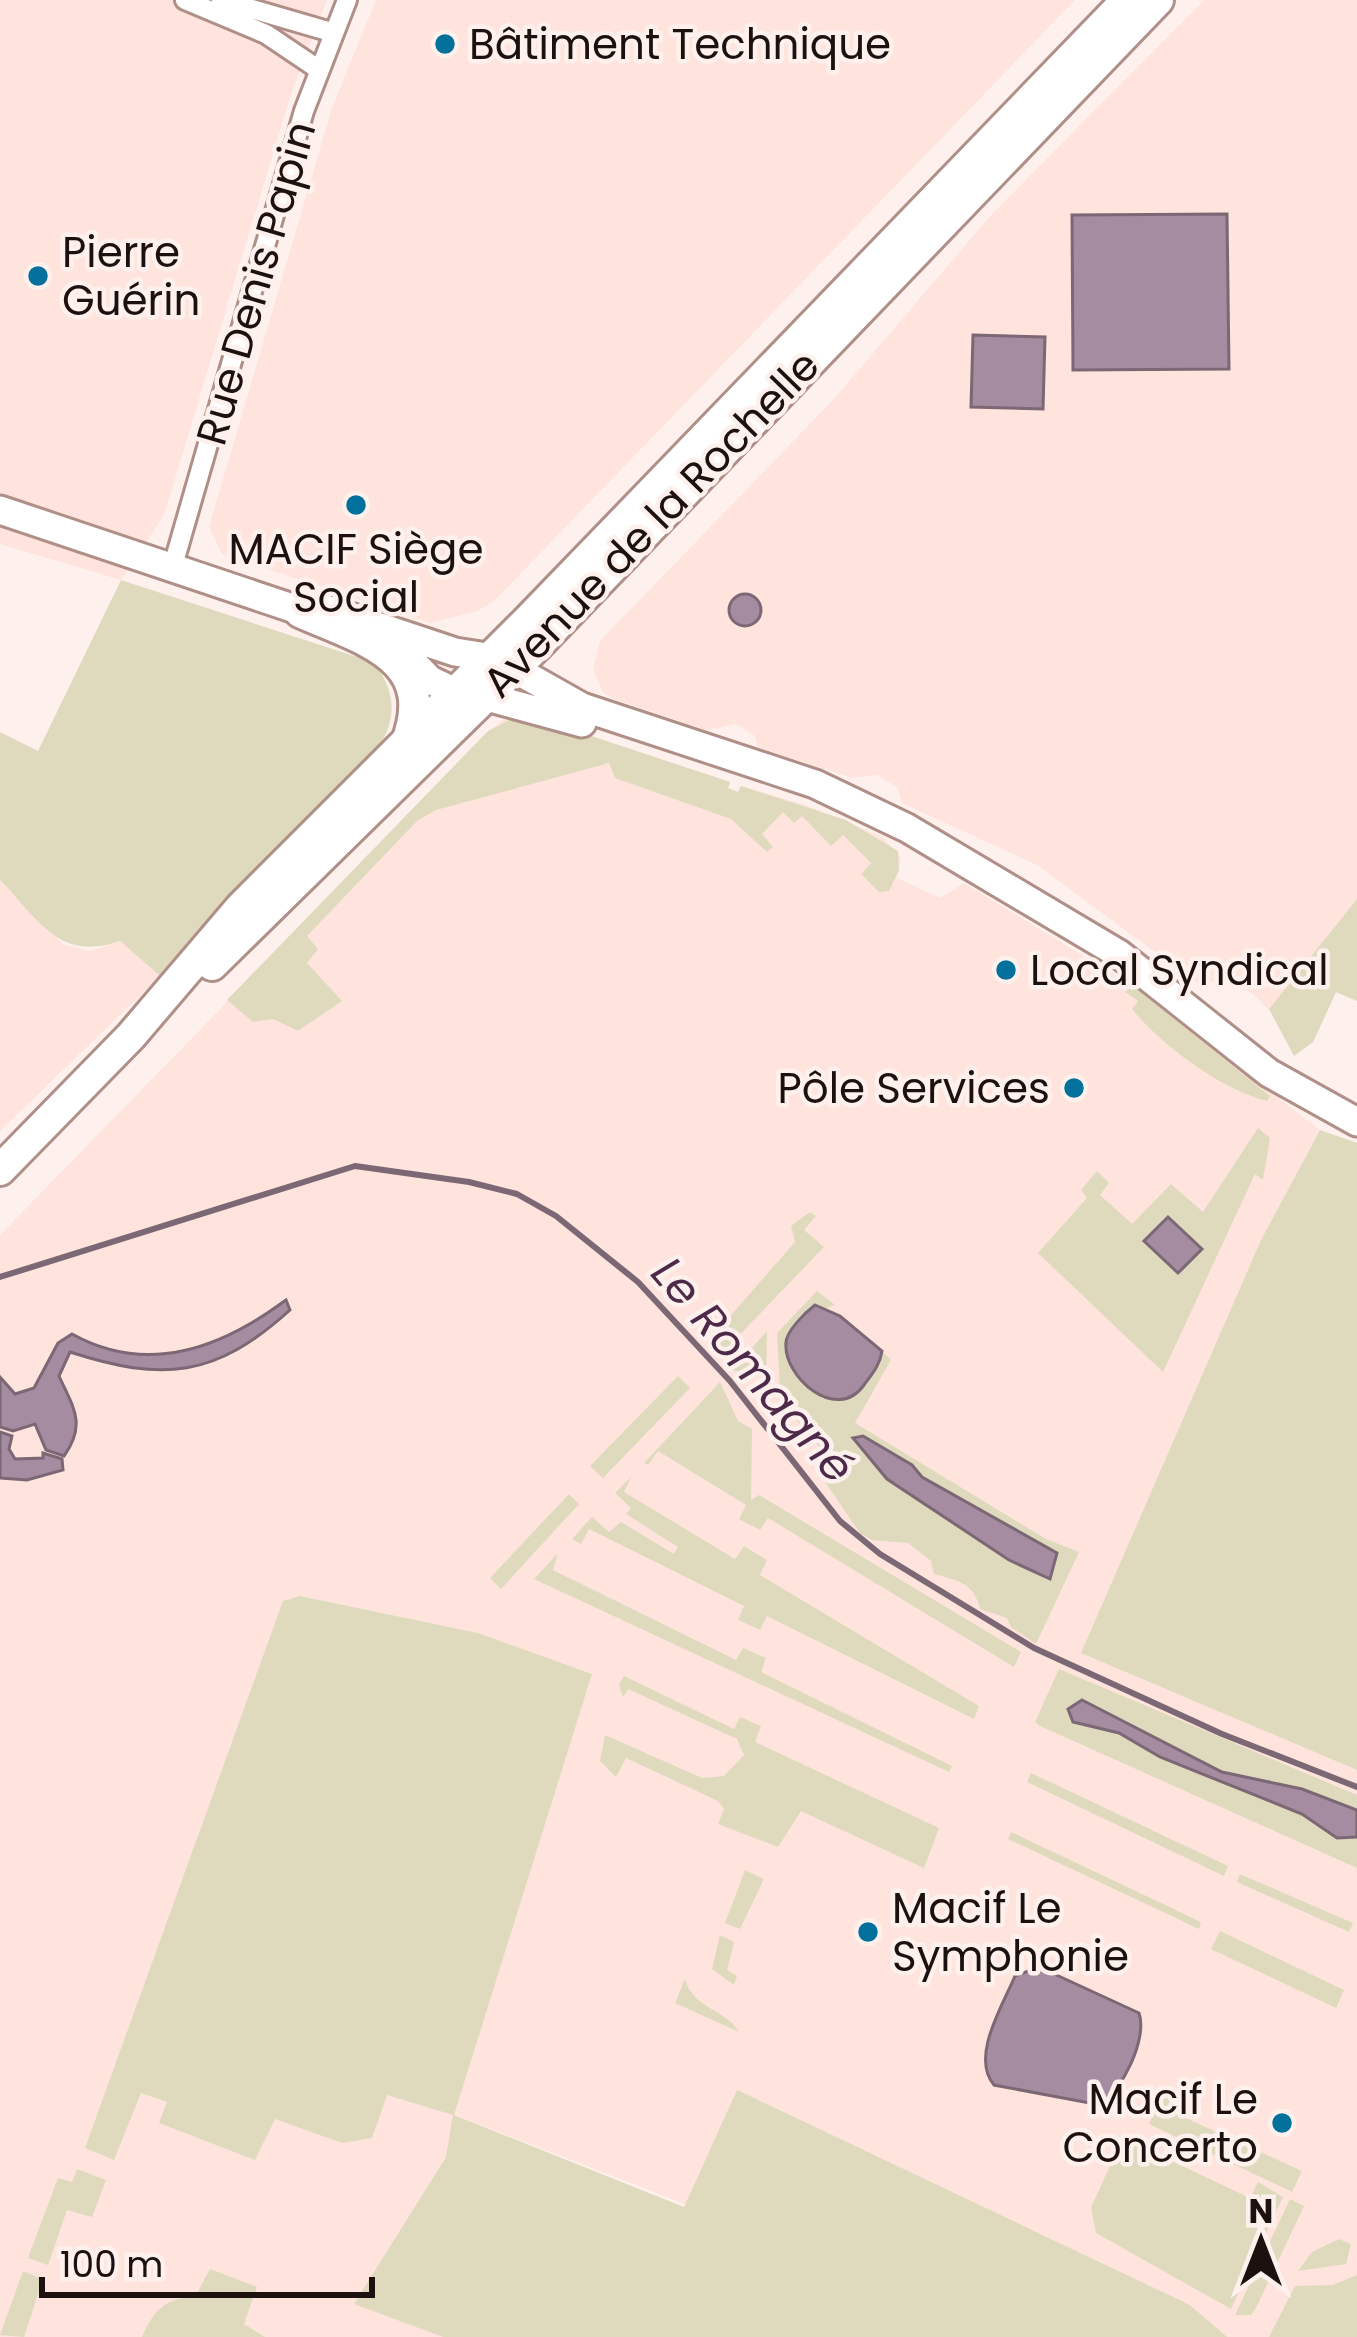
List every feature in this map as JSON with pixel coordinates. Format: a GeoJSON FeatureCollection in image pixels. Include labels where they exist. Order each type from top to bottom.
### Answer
{"type":"FeatureCollection","features":[{"type":"Feature","properties":{"kind":"main road","name":"Avenue de la Rochelle"},"geometry":{"type":"LineString","coordinates":[[500,663],[1127,0]]}},
{"type":"Feature","properties":{"kind":"main road","name":"Avenue de la Rochelle"},"geometry":{"type":"LineString","coordinates":[[131,1036],[256,926],[468,694],[1158,0]]}},
{"type":"Feature","properties":{"kind":"main road"},"geometry":{"type":"LineString","coordinates":[[300,612],[386,651],[399,663],[414,692],[413,725],[405,745]]}},
{"type":"Feature","properties":{"kind":"main road","name":"Avenue de la Rochelle"},"geometry":{"type":"LineString","coordinates":[[0,1170],[131,1036],[241,907],[405,745],[468,694]]}},
{"type":"Feature","properties":{"kind":"street"},"geometry":{"type":"LineString","coordinates":[[185,0],[266,34],[318,69]]}},
{"type":"Feature","properties":{"kind":"street"},"geometry":{"type":"LineString","coordinates":[[221,0],[331,32]]}},
{"type":"Feature","properties":{"kind":"street","name":"Rue Denis Papin"},"geometry":{"type":"LineString","coordinates":[[172,569],[318,69],[347,0]]}},
{"type":"Feature","properties":{"kind":"street"},"geometry":{"type":"LineString","coordinates":[[0,510],[388,638],[430,680],[468,694],[798,794],[873,810]]}},
{"type":"Feature","properties":{"kind":"street"},"geometry":{"type":"LineString","coordinates":[[218,584],[302,601],[500,663],[582,707],[815,784],[873,810],[1093,937],[1269,1073],[1357,1122]]}},
{"type":"Feature","properties":{"kind":"shaded area"},"geometry":{"type":"Polygon","coordinates":[[[0,0],[327,0],[292,91],[164,515],[121,580],[0,544],[0,0]]]}},
{"type":"Feature","properties":{"kind":"shaded area"},"geometry":{"type":"Polygon","coordinates":[[[376,0],[1075,0],[496,599],[478,611],[430,623],[222,554],[209,527],[332,108],[376,0]]]}},
{"type":"Feature","properties":{"kind":"shaded area"},"geometry":{"type":"Polygon","coordinates":[[[1204,0],[1357,0],[1357,1001],[1336,992],[1313,1042],[1294,1056],[1276,1017],[1252,993],[1222,981],[1197,983],[1037,865],[902,803],[898,788],[877,775],[852,778],[758,747],[755,736],[736,724],[706,730],[614,699],[603,692],[593,669],[600,641],[834,399],[992,214],[1204,0]]]}},
{"type":"Feature","properties":{"kind":"shaded area"},"geometry":{"type":"Polygon","coordinates":[[[1227,214],[1229,369],[1073,370],[1072,215],[1227,214]]]}},
{"type":"Feature","properties":{"kind":"shaded area"},"geometry":{"type":"Polygon","coordinates":[[[973,335],[1045,337],[1043,409],[971,407],[973,335]]]}},
{"type":"Feature","properties":{"kind":"shaded area"},"geometry":{"type":"Polygon","coordinates":[[[121,580],[357,657],[377,667],[391,701],[390,722],[373,755],[160,976],[120,941],[81,946],[52,934],[0,880],[0,732],[38,751],[121,580]]]}},
{"type":"Feature","properties":{"kind":"shaded area"},"geometry":{"type":"Polygon","coordinates":[[[745,594],[756,599],[761,610],[756,621],[745,626],[734,621],[729,610],[734,599],[745,594]]]}},
{"type":"Feature","properties":{"kind":"shaded area"},"geometry":{"type":"Polygon","coordinates":[[[515,717],[543,720],[730,782],[728,788],[738,792],[741,786],[846,820],[898,851],[899,870],[889,891],[879,892],[861,874],[871,863],[843,835],[831,846],[802,816],[794,823],[783,812],[762,834],[773,847],[767,852],[731,819],[615,778],[609,763],[436,810],[417,821],[307,936],[318,949],[307,963],[342,1001],[298,1031],[273,1019],[253,1022],[227,1000],[488,731],[515,717]]]}},
{"type":"Feature","properties":{"kind":"shaded area"},"geometry":{"type":"Polygon","coordinates":[[[502,720],[543,720],[730,782],[728,788],[738,792],[741,786],[805,805],[883,837],[901,858],[897,878],[940,898],[964,883],[1133,986],[1320,1130],[1261,1240],[1082,1652],[1357,1770],[1357,2337],[1028,2337],[455,2115],[446,2157],[355,2303],[443,2337],[0,2337],[0,1235],[502,720]],[[301,1596],[283,1602],[134,2018],[454,2114],[592,1674],[477,1633],[301,1596]]]}},
{"type":"Feature","properties":{"kind":"shaded area"},"geometry":{"type":"Polygon","coordinates":[[[0,881],[64,945],[91,951],[120,941],[160,976],[0,1131],[0,881]]]}},
{"type":"Feature","properties":{"kind":"shaded area"},"geometry":{"type":"Polygon","coordinates":[[[1357,899],[1357,1001],[1336,992],[1313,1042],[1294,1056],[1269,1009],[1357,899]]]}},
{"type":"Feature","properties":{"kind":"shaded area"},"geometry":{"type":"Polygon","coordinates":[[[1133,986],[1270,1096],[1267,1101],[1212,1077],[1159,1037],[1132,1009],[1138,1001],[1125,992],[1133,986]]]}},
{"type":"Feature","properties":{"kind":"shaded area"},"geometry":{"type":"Polygon","coordinates":[[[1258,1128],[1270,1138],[1263,1180],[1255,1174],[1163,1372],[1038,1253],[1087,1198],[1081,1190],[1097,1171],[1109,1183],[1100,1195],[1132,1224],[1171,1184],[1203,1212],[1258,1128]]]}},
{"type":"Feature","properties":{"kind":"shaded area"},"geometry":{"type":"Polygon","coordinates":[[[1320,1130],[1357,1143],[1357,1770],[1081,1653],[1261,1240],[1320,1130]]]}},
{"type":"Feature","properties":{"kind":"shaded area"},"geometry":{"type":"Polygon","coordinates":[[[810,1212],[816,1216],[804,1230],[824,1247],[723,1352],[711,1338],[795,1242],[791,1226],[810,1212]]]}},
{"type":"Feature","properties":{"kind":"shaded area"},"geometry":{"type":"Polygon","coordinates":[[[1168,1217],[1202,1249],[1178,1273],[1144,1241],[1168,1217]]]}},
{"type":"Feature","properties":{"kind":"shaded area"},"geometry":{"type":"Polygon","coordinates":[[[817,1291],[835,1305],[802,1317],[788,1335],[823,1399],[881,1362],[882,1351],[891,1360],[855,1423],[1046,1539],[1079,1552],[1036,1644],[1011,1627],[1007,1618],[980,1609],[963,1584],[934,1574],[931,1561],[908,1543],[872,1540],[860,1533],[825,1482],[827,1464],[812,1435],[781,1406],[777,1333],[817,1291]]]}},
{"type":"Feature","properties":{"kind":"shaded area"},"geometry":{"type":"Polygon","coordinates":[[[286,1300],[290,1310],[263,1333],[212,1361],[187,1368],[133,1368],[70,1352],[59,1376],[76,1425],[64,1456],[46,1450],[35,1424],[13,1431],[0,1427],[0,1377],[15,1394],[34,1388],[58,1343],[72,1334],[128,1353],[183,1351],[236,1331],[286,1300]]]}},
{"type":"Feature","properties":{"kind":"shaded area"},"geometry":{"type":"Polygon","coordinates":[[[815,1305],[840,1316],[882,1351],[864,1385],[840,1400],[813,1391],[787,1356],[789,1333],[815,1305]]]}},
{"type":"Feature","properties":{"kind":"shaded area"},"geometry":{"type":"Polygon","coordinates":[[[767,1331],[766,1377],[732,1370],[767,1331]]]}},
{"type":"Feature","properties":{"kind":"shaded area"},"geometry":{"type":"Polygon","coordinates":[[[678,1376],[690,1388],[603,1478],[590,1466],[678,1376]]]}},
{"type":"Feature","properties":{"kind":"shaded area"},"geometry":{"type":"Polygon","coordinates":[[[720,1382],[738,1421],[752,1429],[751,1500],[759,1495],[1021,1652],[1014,1667],[768,1518],[760,1530],[739,1519],[746,1505],[658,1451],[648,1465],[644,1463],[720,1382]]]}},
{"type":"Feature","properties":{"kind":"shaded area"},"geometry":{"type":"Polygon","coordinates":[[[0,1432],[12,1436],[9,1449],[15,1459],[43,1458],[43,1453],[62,1459],[63,1470],[27,1480],[0,1478],[0,1432]]]}},
{"type":"Feature","properties":{"kind":"shaded area"},"geometry":{"type":"Polygon","coordinates":[[[863,1436],[912,1465],[922,1477],[1057,1553],[1050,1579],[1009,1560],[887,1479],[853,1438],[863,1436]]]}},
{"type":"Feature","properties":{"kind":"shaded area"},"geometry":{"type":"Polygon","coordinates":[[[631,1477],[624,1492],[735,1559],[744,1546],[767,1560],[760,1575],[979,1706],[974,1719],[767,1616],[760,1630],[738,1620],[744,1606],[589,1529],[581,1544],[572,1539],[592,1517],[609,1532],[621,1522],[674,1554],[678,1547],[626,1514],[631,1508],[615,1493],[631,1477]]]}},
{"type":"Feature","properties":{"kind":"shaded area"},"geometry":{"type":"Polygon","coordinates":[[[569,1494],[579,1504],[501,1589],[490,1578],[569,1494]]]}},
{"type":"Feature","properties":{"kind":"shaded area"},"geometry":{"type":"Polygon","coordinates":[[[558,1553],[553,1570],[736,1660],[743,1648],[766,1658],[761,1672],[952,1766],[949,1772],[534,1579],[558,1553]]]}},
{"type":"Feature","properties":{"kind":"shaded area"},"geometry":{"type":"Polygon","coordinates":[[[300,1596],[478,1633],[592,1674],[454,2115],[684,2207],[737,2090],[1190,2305],[1227,2337],[443,2337],[354,2304],[446,2157],[453,2115],[387,2095],[372,2138],[342,2143],[275,2119],[255,2160],[159,2123],[167,2102],[141,2093],[114,2160],[85,2148],[283,1601],[300,1596]]]}},
{"type":"Feature","properties":{"kind":"shaded area"},"geometry":{"type":"Polygon","coordinates":[[[1059,1669],[1357,1795],[1357,1810],[1302,1789],[1222,1772],[1083,1700],[1073,1722],[1119,1733],[1160,1757],[1302,1814],[1337,1838],[1357,1837],[1357,1868],[1040,1726],[1035,1722],[1059,1669]]]}},
{"type":"Feature","properties":{"kind":"shaded area"},"geometry":{"type":"Polygon","coordinates":[[[624,1676],[734,1729],[740,1717],[761,1726],[755,1742],[939,1828],[924,1868],[801,1811],[778,1847],[718,1824],[724,1809],[718,1801],[626,1758],[616,1777],[600,1761],[605,1735],[702,1778],[724,1776],[744,1755],[737,1739],[628,1689],[623,1697],[619,1685],[624,1676]]]}},
{"type":"Feature","properties":{"kind":"shaded area"},"geometry":{"type":"Polygon","coordinates":[[[1082,1700],[1222,1772],[1302,1789],[1357,1810],[1357,1837],[1337,1838],[1302,1814],[1160,1757],[1119,1733],[1073,1722],[1068,1709],[1082,1700]]]}},
{"type":"Feature","properties":{"kind":"shaded area"},"geometry":{"type":"Polygon","coordinates":[[[1031,1773],[1228,1866],[1224,1876],[1027,1782],[1031,1773]]]}},
{"type":"Feature","properties":{"kind":"shaded area"},"geometry":{"type":"Polygon","coordinates":[[[1011,1832],[1201,1922],[1199,1929],[1008,1839],[1011,1832]]]}},
{"type":"Feature","properties":{"kind":"shaded area"},"geometry":{"type":"Polygon","coordinates":[[[745,1870],[764,1879],[740,1929],[725,1923],[745,1870]]]}},
{"type":"Feature","properties":{"kind":"shaded area"},"geometry":{"type":"Polygon","coordinates":[[[1240,1874],[1353,1923],[1349,1932],[1237,1882],[1240,1874]]]}},
{"type":"Feature","properties":{"kind":"shaded area"},"geometry":{"type":"Polygon","coordinates":[[[1220,1931],[1344,1990],[1336,2008],[1211,1949],[1220,1931]]]}},
{"type":"Feature","properties":{"kind":"shaded area"},"geometry":{"type":"Polygon","coordinates":[[[720,1935],[734,1942],[727,1970],[737,1976],[734,1985],[712,1969],[720,1935]]]}},
{"type":"Feature","properties":{"kind":"shaded area"},"geometry":{"type":"Polygon","coordinates":[[[1039,1967],[1139,2013],[1140,2036],[1131,2063],[1100,2105],[994,2085],[988,2073],[985,2060],[991,2031],[1015,1976],[1039,1967]]]}},
{"type":"Feature","properties":{"kind":"shaded area"},"geometry":{"type":"Polygon","coordinates":[[[685,1979],[695,1997],[739,2032],[675,2003],[685,1979]]]}},
{"type":"Feature","properties":{"kind":"shaded area"},"geometry":{"type":"Polygon","coordinates":[[[1167,2086],[1186,2094],[1177,2114],[1302,2171],[1292,2192],[1149,2124],[1167,2086]]]}},
{"type":"Feature","properties":{"kind":"shaded area"},"geometry":{"type":"Polygon","coordinates":[[[1123,2138],[1250,2198],[1258,2182],[1283,2197],[1231,2309],[1096,2233],[1091,2207],[1123,2138]]]}},
{"type":"Feature","properties":{"kind":"shaded area"},"geometry":{"type":"Polygon","coordinates":[[[77,2169],[106,2180],[92,2217],[67,2210],[48,2265],[28,2258],[58,2178],[72,2182],[77,2169]]]}},
{"type":"Feature","properties":{"kind":"shaded area"},"geometry":{"type":"Polygon","coordinates":[[[1290,2199],[1304,2206],[1256,2308],[1251,2315],[1235,2315],[1290,2199]]]}},
{"type":"Feature","properties":{"kind":"shaded area"},"geometry":{"type":"Polygon","coordinates":[[[1339,2239],[1351,2244],[1346,2264],[1298,2271],[1312,2252],[1339,2239]]]}},
{"type":"Feature","properties":{"kind":"shaded area"},"geometry":{"type":"Polygon","coordinates":[[[210,2269],[257,2287],[244,2324],[265,2337],[142,2337],[162,2307],[195,2297],[210,2269]]]}},
{"type":"Feature","properties":{"kind":"shaded area"},"geometry":{"type":"Polygon","coordinates":[[[23,2271],[43,2279],[24,2337],[0,2335],[23,2271]]]}},
{"type":"Feature","properties":{"kind":"shaded area"},"geometry":{"type":"Polygon","coordinates":[[[1357,2275],[1357,2337],[1269,2337],[1295,2286],[1332,2285],[1357,2275]]]}},
{"type":"Feature","properties":{"kind":"waterway","name":"Le Romagné"},"geometry":{"type":"LineString","coordinates":[[0,1277],[355,1166],[469,1182],[517,1194],[556,1216],[638,1282],[730,1381],[840,1521],[880,1554],[1034,1648],[1222,1734],[1357,1787]]}},
{"type":"Feature","properties":{"kind":"place","name":"Bâtiment Technique"},"geometry":{"type":"Point","coordinates":[445,44]}},
{"type":"Feature","properties":{"kind":"place","name":"Pierre Guérin"},"geometry":{"type":"Point","coordinates":[38,276]}},
{"type":"Feature","properties":{"kind":"place","name":"MACIF Siège Social"},"geometry":{"type":"Point","coordinates":[356,505]}},
{"type":"Feature","properties":{"kind":"place","name":"Local Syndical"},"geometry":{"type":"Point","coordinates":[1006,970]}},
{"type":"Feature","properties":{"kind":"place","name":"Pôle Services"},"geometry":{"type":"Point","coordinates":[1074,1088]}},
{"type":"Feature","properties":{"kind":"place","name":"Macif Le Symphonie"},"geometry":{"type":"Point","coordinates":[868,1932]}},
{"type":"Feature","properties":{"kind":"place","name":"Macif Le Concerto"},"geometry":{"type":"Point","coordinates":[1282,2123]}}]}
